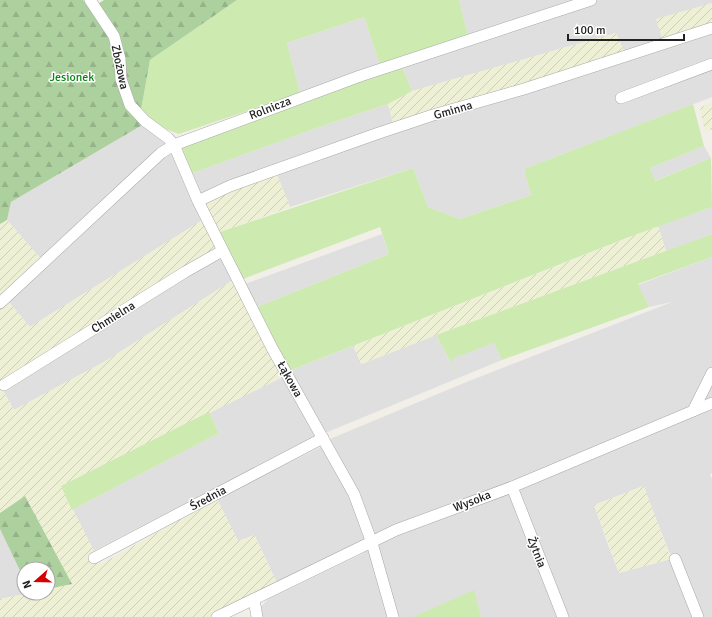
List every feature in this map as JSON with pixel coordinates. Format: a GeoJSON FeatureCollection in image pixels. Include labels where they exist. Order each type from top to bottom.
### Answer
{"type":"FeatureCollection","features":[{"type":"Feature","properties":{"kind":"street","name":"Zbożowa"},"geometry":{"type":"LineString","coordinates":[[90,0],[114,36],[120,59],[121,79],[130,104],[145,121],[168,138],[174,145]]}},
{"type":"Feature","properties":{"kind":"street","name":"Rolnicza"},"geometry":{"type":"LineString","coordinates":[[0,303],[161,153],[174,145],[360,76],[591,0]]}},
{"type":"Feature","properties":{"kind":"street","name":"Gminna"},"geometry":{"type":"LineString","coordinates":[[198,201],[230,186],[376,134],[433,115],[531,87],[712,28]]}},
{"type":"Feature","properties":{"kind":"street"},"geometry":{"type":"LineString","coordinates":[[621,98],[712,64]]}},
{"type":"Feature","properties":{"kind":"street","name":"Łąkowa"},"geometry":{"type":"LineString","coordinates":[[174,145],[198,201],[222,251],[272,348],[354,494],[372,543],[392,617]]}},
{"type":"Feature","properties":{"kind":"street","name":"Chmielna"},"geometry":{"type":"LineString","coordinates":[[4,385],[185,272],[222,251]]}},
{"type":"Feature","properties":{"kind":"street"},"geometry":{"type":"LineString","coordinates":[[693,411],[712,373]]}},
{"type":"Feature","properties":{"kind":"street","name":"Wysoka"},"geometry":{"type":"LineString","coordinates":[[217,617],[372,543],[396,530],[512,487],[712,403]]}},
{"type":"Feature","properties":{"kind":"street","name":"Średnia"},"geometry":{"type":"LineString","coordinates":[[94,558],[323,438]]}},
{"type":"Feature","properties":{"kind":"street","name":"Żytnia"},"geometry":{"type":"LineString","coordinates":[[512,487],[563,617]]}},
{"type":"Feature","properties":{"kind":"street"},"geometry":{"type":"LineString","coordinates":[[675,559],[698,617]]}},
{"type":"Feature","properties":{"kind":"street"},"geometry":{"type":"LineString","coordinates":[[254,599],[257,617]]}},
{"type":"Feature","properties":{"kind":"shaded area"},"geometry":{"type":"Polygon","coordinates":[[[459,0],[712,0],[712,97],[524,169],[531,195],[460,219],[428,207],[413,168],[290,207],[276,172],[616,33],[412,91],[399,58],[468,35],[459,0]]]}},
{"type":"Feature","properties":{"kind":"shaded area"},"geometry":{"type":"Polygon","coordinates":[[[364,17],[380,65],[300,93],[287,43],[364,17]]]}},
{"type":"Feature","properties":{"kind":"shaded area"},"geometry":{"type":"Polygon","coordinates":[[[388,104],[393,123],[200,195],[190,174],[328,124],[388,104]]]}},
{"type":"Feature","properties":{"kind":"shaded area"},"geometry":{"type":"Polygon","coordinates":[[[144,124],[166,144],[41,259],[7,220],[11,202],[144,124]]]}},
{"type":"Feature","properties":{"kind":"shaded area"},"geometry":{"type":"Polygon","coordinates":[[[704,146],[711,158],[654,181],[650,168],[704,146]]]}},
{"type":"Feature","properties":{"kind":"shaded area"},"geometry":{"type":"Polygon","coordinates":[[[171,152],[201,221],[30,327],[8,301],[171,152]]]}},
{"type":"Feature","properties":{"kind":"shaded area"},"geometry":{"type":"Polygon","coordinates":[[[712,207],[712,234],[666,251],[658,226],[712,207]]]}},
{"type":"Feature","properties":{"kind":"shaded area"},"geometry":{"type":"Polygon","coordinates":[[[382,234],[389,254],[257,307],[245,284],[382,234]]]}},
{"type":"Feature","properties":{"kind":"shaded area"},"geometry":{"type":"Polygon","coordinates":[[[216,248],[233,280],[104,362],[14,410],[0,385],[0,381],[216,248]]]}},
{"type":"Feature","properties":{"kind":"shaded area"},"geometry":{"type":"Polygon","coordinates":[[[712,257],[712,473],[710,474],[712,479],[712,617],[699,617],[674,553],[670,554],[643,486],[594,505],[619,573],[671,559],[695,617],[262,617],[259,609],[268,599],[364,553],[368,541],[278,585],[255,536],[238,541],[217,499],[325,445],[355,486],[330,439],[464,383],[672,302],[649,307],[638,285],[712,257]]]}},
{"type":"Feature","properties":{"kind":"shaded area"},"geometry":{"type":"Polygon","coordinates":[[[436,335],[455,371],[450,359],[494,343],[502,360],[325,433],[289,371],[353,346],[362,364],[436,335]]]}},
{"type":"Feature","properties":{"kind":"shaded area"},"geometry":{"type":"Polygon","coordinates":[[[283,377],[316,436],[93,551],[72,510],[219,433],[209,412],[283,377]]]}},
{"type":"Feature","properties":{"kind":"shaded area"},"geometry":{"type":"Polygon","coordinates":[[[0,529],[16,562],[16,596],[0,599],[0,529]]]}},
{"type":"Feature","properties":{"kind":"green space","name":"Jesionek"},"geometry":{"type":"Polygon","coordinates":[[[0,0],[83,0],[88,6],[96,5],[104,0],[237,0],[150,60],[141,110],[144,124],[11,202],[7,220],[0,224],[0,0]]]}},
{"type":"Feature","properties":{"kind":"green space"},"geometry":{"type":"Polygon","coordinates":[[[237,0],[459,0],[468,35],[380,65],[364,17],[287,43],[300,93],[179,134],[158,126],[141,110],[150,60],[237,0]]]}},
{"type":"Feature","properties":{"kind":"green space"},"geometry":{"type":"Polygon","coordinates":[[[712,3],[712,25],[663,41],[656,19],[712,3]]]}},
{"type":"Feature","properties":{"kind":"green space"},"geometry":{"type":"Polygon","coordinates":[[[616,33],[625,53],[393,123],[388,104],[412,91],[616,33]]]}},
{"type":"Feature","properties":{"kind":"green space"},"geometry":{"type":"Polygon","coordinates":[[[402,66],[412,91],[388,104],[190,174],[182,152],[182,146],[402,66]]]}},
{"type":"Feature","properties":{"kind":"green space"},"geometry":{"type":"Polygon","coordinates":[[[712,102],[712,129],[705,132],[700,110],[702,107],[712,102]]]}},
{"type":"Feature","properties":{"kind":"green space"},"geometry":{"type":"Polygon","coordinates":[[[693,104],[704,146],[650,168],[655,181],[711,158],[712,207],[629,237],[289,371],[257,307],[389,254],[380,227],[243,279],[220,232],[413,168],[428,207],[460,219],[531,195],[524,169],[693,104]]]}},
{"type":"Feature","properties":{"kind":"green space"},"geometry":{"type":"Polygon","coordinates":[[[276,172],[290,207],[220,232],[204,204],[276,172]]]}},
{"type":"Feature","properties":{"kind":"green space"},"geometry":{"type":"Polygon","coordinates":[[[7,220],[41,259],[0,297],[0,224],[7,220]]]}},
{"type":"Feature","properties":{"kind":"green space"},"geometry":{"type":"Polygon","coordinates":[[[201,221],[216,248],[0,381],[0,309],[8,301],[30,327],[201,221]]]}},
{"type":"Feature","properties":{"kind":"green space"},"geometry":{"type":"Polygon","coordinates":[[[658,226],[666,251],[361,364],[353,346],[658,226]]]}},
{"type":"Feature","properties":{"kind":"green space"},"geometry":{"type":"Polygon","coordinates":[[[712,234],[712,257],[638,284],[649,307],[502,360],[494,343],[451,359],[459,378],[436,335],[712,234]]]}},
{"type":"Feature","properties":{"kind":"green space"},"geometry":{"type":"Polygon","coordinates":[[[233,280],[283,377],[61,486],[101,564],[217,499],[238,541],[254,535],[278,585],[211,617],[0,617],[0,599],[16,596],[16,601],[56,601],[56,587],[72,584],[25,496],[0,513],[0,385],[14,410],[104,362],[233,280]]]}},
{"type":"Feature","properties":{"kind":"green space"},"geometry":{"type":"Polygon","coordinates":[[[209,412],[219,433],[72,510],[61,486],[209,412]]]}},
{"type":"Feature","properties":{"kind":"green space"},"geometry":{"type":"Polygon","coordinates":[[[644,486],[671,559],[619,573],[594,505],[644,486]]]}},
{"type":"Feature","properties":{"kind":"green space"},"geometry":{"type":"Polygon","coordinates":[[[25,496],[72,584],[56,587],[56,561],[16,561],[16,562],[0,529],[0,513],[25,496]]]}},
{"type":"Feature","properties":{"kind":"green space"},"geometry":{"type":"Polygon","coordinates":[[[474,590],[481,617],[413,617],[474,590]]]}}]}
